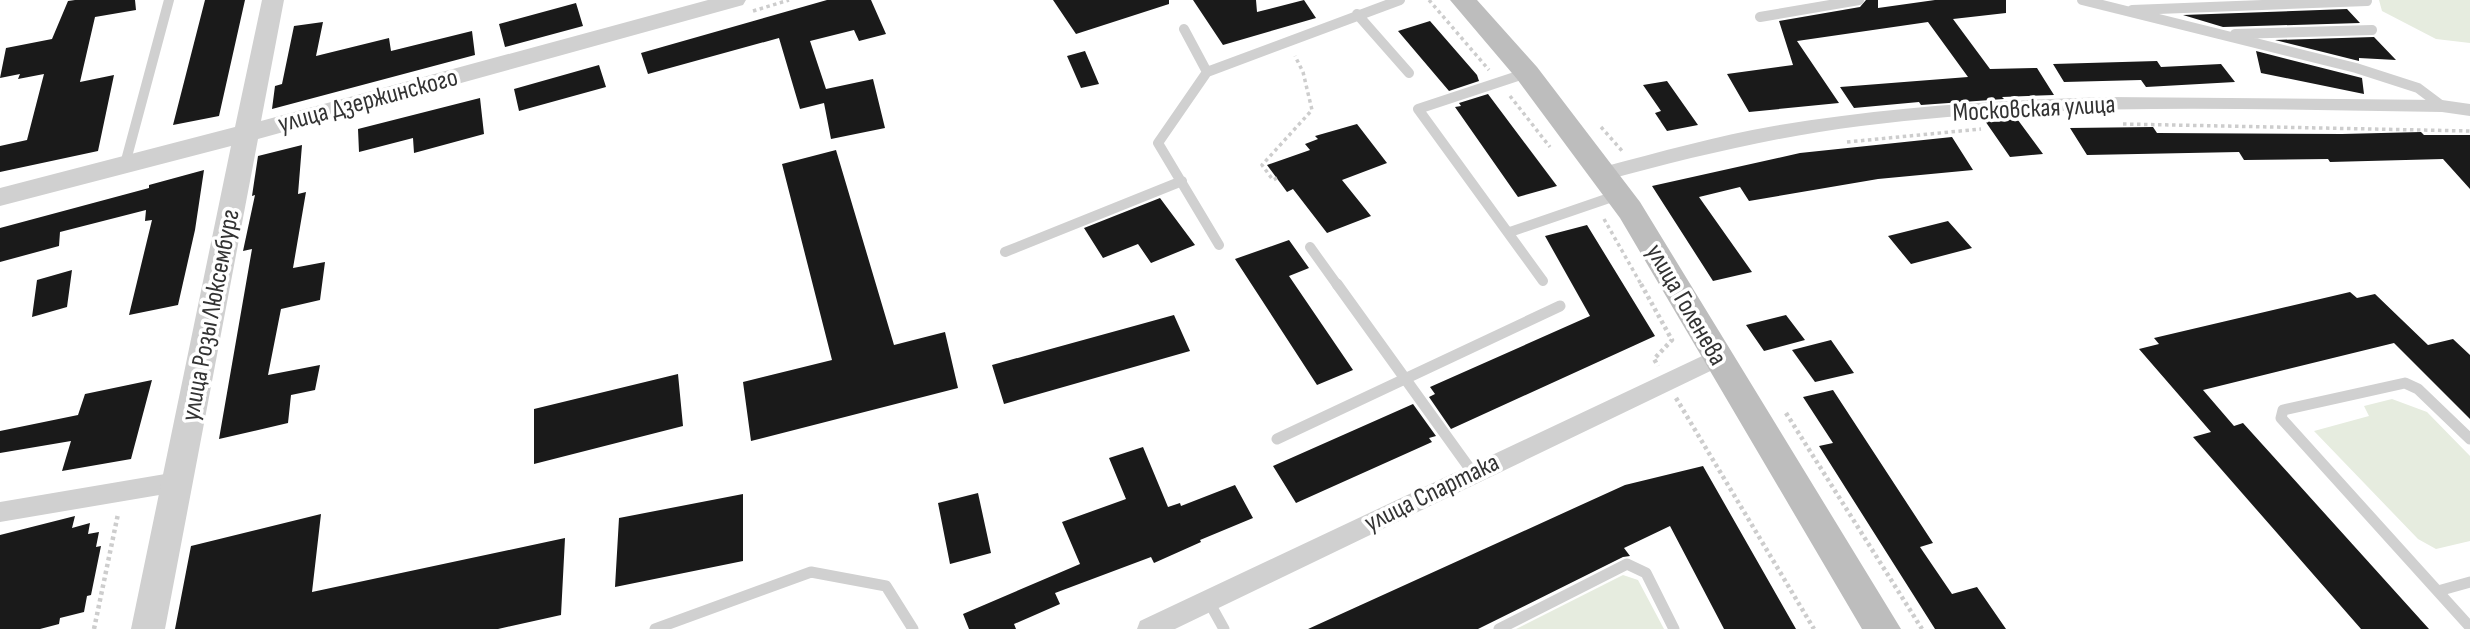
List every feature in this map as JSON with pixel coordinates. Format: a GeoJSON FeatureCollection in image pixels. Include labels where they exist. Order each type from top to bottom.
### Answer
{"type":"FeatureCollection","features":[{"type":"Feature","properties":{"kind":"main road","name":"улица Голенева"},"geometry":{"type":"LineString","coordinates":[[1463,0],[1527,73],[1608,195],[1651,244],[1882,629]]}},
{"type":"Feature","properties":{"kind":"street","name":"улица Розы Люксембург"},"geometry":{"type":"LineString","coordinates":[[148,629],[273,0]]}},
{"type":"Feature","properties":{"kind":"street","name":"улица Дзержинского"},"geometry":{"type":"LineString","coordinates":[[0,197],[247,133],[735,0]]}},
{"type":"Feature","properties":{"kind":"street","name":"Московская улица"},"geometry":{"type":"LineString","coordinates":[[1608,195],[1777,132],[1902,115],[2039,106],[2175,103],[2442,106],[2470,110]]}},
{"type":"Feature","properties":{"kind":"street","name":"улица Спартака"},"geometry":{"type":"LineString","coordinates":[[1149,629],[1473,472],[1717,358]]}},
{"type":"Feature","properties":{"kind":"street"},"geometry":{"type":"LineString","coordinates":[[0,512],[177,482]]}},
{"type":"Feature","properties":{"kind":"lane"},"geometry":{"type":"LineString","coordinates":[[125,164],[169,0]]}},
{"type":"Feature","properties":{"kind":"lane"},"geometry":{"type":"LineString","coordinates":[[1219,246],[1158,143],[1207,72],[1400,0]]}},
{"type":"Feature","properties":{"kind":"lane"},"geometry":{"type":"LineString","coordinates":[[1760,17],[1859,0]]}},
{"type":"Feature","properties":{"kind":"lane"},"geometry":{"type":"LineString","coordinates":[[2082,0],[2356,68],[2418,88],[2442,106]]}},
{"type":"Feature","properties":{"kind":"lane"},"geometry":{"type":"LineString","coordinates":[[2117,10],[2367,1]]}},
{"type":"Feature","properties":{"kind":"lane"},"geometry":{"type":"LineString","coordinates":[[1357,14],[1409,73]]}},
{"type":"Feature","properties":{"kind":"lane"},"geometry":{"type":"LineString","coordinates":[[1184,29],[1207,72]]}},
{"type":"Feature","properties":{"kind":"lane"},"geometry":{"type":"LineString","coordinates":[[2219,34],[2372,30]]}},
{"type":"Feature","properties":{"kind":"lane"},"geometry":{"type":"LineString","coordinates":[[1527,73],[1418,109],[1510,232],[1543,281]]}},
{"type":"Feature","properties":{"kind":"lane"},"geometry":{"type":"LineString","coordinates":[[1005,252],[1182,181]]}},
{"type":"Feature","properties":{"kind":"lane"},"geometry":{"type":"LineString","coordinates":[[1510,232],[1608,195]]}},
{"type":"Feature","properties":{"kind":"lane"},"geometry":{"type":"LineString","coordinates":[[1310,247],[1473,472]]}},
{"type":"Feature","properties":{"kind":"lane"},"geometry":{"type":"LineString","coordinates":[[1277,439],[1560,306]]}},
{"type":"Feature","properties":{"kind":"lane"},"geometry":{"type":"LineString","coordinates":[[2470,439],[2418,388],[2406,383],[2283,410],[2281,418],[2470,627]]}},
{"type":"Feature","properties":{"kind":"lane"},"geometry":{"type":"LineString","coordinates":[[1499,629],[1627,564],[1646,573],[1674,629]]}},
{"type":"Feature","properties":{"kind":"lane"},"geometry":{"type":"LineString","coordinates":[[655,629],[811,572],[886,586],[913,629]]}},
{"type":"Feature","properties":{"kind":"lane"},"geometry":{"type":"LineString","coordinates":[[2438,591],[2470,582]]}},
{"type":"Feature","properties":{"kind":"lane"},"geometry":{"type":"LineString","coordinates":[[1209,602],[1224,629]]}},
{"type":"Feature","properties":{"kind":"path"},"geometry":{"type":"LineString","coordinates":[[1277,178],[1273,180],[1262,165],[1312,110],[1303,72],[1297,59],[1283,42]]}},
{"type":"Feature","properties":{"kind":"path"},"geometry":{"type":"LineString","coordinates":[[2113,124],[2470,131]]}},
{"type":"Feature","properties":{"kind":"path"},"geometry":{"type":"LineString","coordinates":[[1842,143],[1993,128]]}},
{"type":"Feature","properties":{"kind":"path"},"geometry":{"type":"LineString","coordinates":[[1608,195],[1672,340],[1654,359],[1814,629]]}},
{"type":"Feature","properties":{"kind":"path"},"geometry":{"type":"LineString","coordinates":[[94,629],[113,531],[125,491]]}},
{"type":"Feature","properties":{"kind":"shaded area"},"geometry":{"type":"Polygon","coordinates":[[[2379,0],[2470,0],[2470,43],[2436,39],[2382,11],[2379,0]]]}},
{"type":"Feature","properties":{"kind":"shaded area"},"geometry":{"type":"Polygon","coordinates":[[[2392,399],[2427,412],[2470,456],[2470,541],[2436,549],[2418,539],[2314,431],[2369,416],[2364,406],[2392,399]]]}},
{"type":"Feature","properties":{"kind":"shaded area"},"geometry":{"type":"Polygon","coordinates":[[[1623,575],[1638,580],[1664,629],[1516,629],[1623,575]]]}},
{"type":"Feature","properties":{"kind":"building"},"geometry":{"type":"Polygon","coordinates":[[[135,0],[136,10],[95,17],[80,82],[114,75],[98,151],[0,172],[0,146],[27,140],[44,74],[18,79],[20,74],[0,78],[6,48],[52,39],[68,1],[135,0]]]}},
{"type":"Feature","properties":{"kind":"building"},"geometry":{"type":"Polygon","coordinates":[[[205,0],[245,0],[219,116],[173,125],[205,0]]]}},
{"type":"Feature","properties":{"kind":"building"},"geometry":{"type":"Polygon","coordinates":[[[827,0],[871,0],[886,34],[859,41],[854,30],[810,41],[826,89],[873,79],[885,128],[831,139],[824,103],[800,109],[779,38],[648,74],[641,53],[827,0]]]}},
{"type":"Feature","properties":{"kind":"building"},"geometry":{"type":"Polygon","coordinates":[[[1053,0],[1169,0],[1169,4],[1076,34],[1053,0]]]}},
{"type":"Feature","properties":{"kind":"building"},"geometry":{"type":"Polygon","coordinates":[[[1193,0],[1256,0],[1257,12],[1304,0],[1316,18],[1223,45],[1193,0]]]}},
{"type":"Feature","properties":{"kind":"building"},"geometry":{"type":"Polygon","coordinates":[[[1866,0],[1878,0],[1878,8],[1935,0],[2006,0],[2006,13],[1953,19],[1990,69],[2037,68],[2054,95],[1854,108],[1840,87],[1968,77],[1928,22],[1797,41],[1839,103],[1749,112],[1727,74],[1793,65],[1779,21],[1860,7],[1866,0]]]}},
{"type":"Feature","properties":{"kind":"building"},"geometry":{"type":"Polygon","coordinates":[[[576,3],[583,26],[505,47],[499,24],[576,3]]]}},
{"type":"Feature","properties":{"kind":"building"},"geometry":{"type":"Polygon","coordinates":[[[2347,9],[2360,23],[2223,27],[2183,15],[2347,9]]]}},
{"type":"Feature","properties":{"kind":"building"},"geometry":{"type":"Polygon","coordinates":[[[1430,21],[1477,75],[1479,81],[1449,91],[1398,31],[1430,21]]]}},
{"type":"Feature","properties":{"kind":"building"},"geometry":{"type":"Polygon","coordinates":[[[323,22],[316,56],[389,38],[391,51],[472,31],[475,55],[272,109],[275,86],[282,84],[294,26],[323,22]]]}},
{"type":"Feature","properties":{"kind":"building"},"geometry":{"type":"Polygon","coordinates":[[[2374,37],[2396,60],[2359,58],[2359,61],[2275,40],[2374,37]]]}},
{"type":"Feature","properties":{"kind":"building"},"geometry":{"type":"Polygon","coordinates":[[[1085,51],[1099,84],[1081,88],[1067,56],[1085,51]]]}},
{"type":"Feature","properties":{"kind":"building"},"geometry":{"type":"Polygon","coordinates":[[[2256,51],[2362,78],[2364,94],[2261,73],[2256,51]]]}},
{"type":"Feature","properties":{"kind":"building"},"geometry":{"type":"Polygon","coordinates":[[[2157,61],[2161,67],[2221,64],[2235,82],[2146,87],[2141,80],[2064,82],[2053,64],[2157,61]]]}},
{"type":"Feature","properties":{"kind":"building"},"geometry":{"type":"Polygon","coordinates":[[[599,65],[606,87],[519,111],[514,89],[599,65]]]}},
{"type":"Feature","properties":{"kind":"building"},"geometry":{"type":"Polygon","coordinates":[[[1667,81],[1698,125],[1667,131],[1655,113],[1661,111],[1643,85],[1667,81]]]}},
{"type":"Feature","properties":{"kind":"building"},"geometry":{"type":"Polygon","coordinates":[[[1488,94],[1557,186],[1518,197],[1455,107],[1461,106],[1459,103],[1488,94]]]}},
{"type":"Feature","properties":{"kind":"building"},"geometry":{"type":"Polygon","coordinates":[[[480,98],[484,134],[414,153],[413,138],[359,152],[358,129],[480,98]]]}},
{"type":"Feature","properties":{"kind":"building"},"geometry":{"type":"Polygon","coordinates":[[[2015,116],[2043,154],[2010,157],[1983,118],[2015,116]]]}},
{"type":"Feature","properties":{"kind":"building"},"geometry":{"type":"Polygon","coordinates":[[[1357,124],[1387,163],[1342,180],[1371,216],[1327,233],[1293,189],[1287,192],[1267,165],[1310,150],[1305,144],[1318,139],[1315,136],[1357,124]]]}},
{"type":"Feature","properties":{"kind":"building"},"geometry":{"type":"Polygon","coordinates":[[[2153,127],[2157,133],[2421,132],[2424,135],[2470,135],[2470,189],[2443,159],[2330,162],[2328,159],[2244,160],[2239,152],[2087,155],[2070,128],[2153,127]]]}},
{"type":"Feature","properties":{"kind":"building"},"geometry":{"type":"Polygon","coordinates":[[[1952,137],[1973,170],[1878,179],[1749,201],[1740,187],[1699,197],[1752,272],[1713,281],[1652,186],[1800,153],[1952,137]]]}},
{"type":"Feature","properties":{"kind":"building"},"geometry":{"type":"Polygon","coordinates":[[[302,145],[298,194],[306,192],[293,268],[325,262],[320,300],[281,309],[268,375],[320,365],[315,390],[291,395],[288,423],[219,439],[252,249],[243,251],[255,195],[252,196],[258,156],[302,145]]]}},
{"type":"Feature","properties":{"kind":"building"},"geometry":{"type":"Polygon","coordinates":[[[836,150],[894,345],[945,332],[958,388],[751,441],[743,382],[832,360],[782,164],[836,150]]]}},
{"type":"Feature","properties":{"kind":"building"},"geometry":{"type":"Polygon","coordinates":[[[204,170],[195,230],[178,305],[129,315],[152,220],[145,221],[146,210],[60,232],[59,246],[0,262],[0,228],[149,188],[149,185],[204,170]]]}},
{"type":"Feature","properties":{"kind":"building"},"geometry":{"type":"Polygon","coordinates":[[[1160,198],[1195,245],[1151,263],[1138,244],[1103,258],[1084,228],[1160,198]]]}},
{"type":"Feature","properties":{"kind":"building"},"geometry":{"type":"Polygon","coordinates":[[[1948,221],[1972,248],[1911,264],[1888,236],[1948,221]]]}},
{"type":"Feature","properties":{"kind":"building"},"geometry":{"type":"Polygon","coordinates":[[[1587,225],[1655,336],[1451,429],[1429,397],[1435,394],[1430,387],[1590,316],[1545,236],[1587,225]]]}},
{"type":"Feature","properties":{"kind":"building"},"geometry":{"type":"Polygon","coordinates":[[[1289,240],[1309,268],[1289,276],[1353,370],[1317,385],[1235,259],[1289,240]]]}},
{"type":"Feature","properties":{"kind":"building"},"geometry":{"type":"Polygon","coordinates":[[[72,270],[67,307],[32,317],[37,280],[72,270]]]}},
{"type":"Feature","properties":{"kind":"building"},"geometry":{"type":"Polygon","coordinates":[[[2350,292],[2357,298],[2375,294],[2428,345],[2453,339],[2470,355],[2470,419],[2394,343],[2203,390],[2234,426],[2243,423],[2429,629],[2361,629],[2193,437],[2211,432],[2139,349],[2159,344],[2154,338],[2350,292]]]}},
{"type":"Feature","properties":{"kind":"building"},"geometry":{"type":"Polygon","coordinates":[[[1174,315],[1190,351],[1004,404],[992,365],[1174,315]]]}},
{"type":"Feature","properties":{"kind":"building"},"geometry":{"type":"Polygon","coordinates":[[[1786,315],[1805,340],[1764,351],[1746,325],[1786,315]]]}},
{"type":"Feature","properties":{"kind":"building"},"geometry":{"type":"Polygon","coordinates":[[[1831,340],[1854,373],[1815,382],[1792,350],[1831,340]]]}},
{"type":"Feature","properties":{"kind":"building"},"geometry":{"type":"Polygon","coordinates":[[[678,374],[683,426],[534,464],[534,409],[678,374]]]}},
{"type":"Feature","properties":{"kind":"building"},"geometry":{"type":"Polygon","coordinates":[[[152,380],[131,459],[62,471],[71,441],[0,453],[0,431],[78,415],[85,394],[152,380]]]}},
{"type":"Feature","properties":{"kind":"building"},"geometry":{"type":"Polygon","coordinates":[[[1833,390],[1933,543],[1920,547],[1952,594],[1977,587],[2006,629],[1935,629],[1819,446],[1833,443],[1803,397],[1833,390]]]}},
{"type":"Feature","properties":{"kind":"building"},"geometry":{"type":"Polygon","coordinates":[[[1413,404],[1436,436],[1429,438],[1432,442],[1296,503],[1273,466],[1413,404]]]}},
{"type":"Feature","properties":{"kind":"building"},"geometry":{"type":"Polygon","coordinates":[[[1143,447],[1168,507],[1180,503],[1181,506],[1235,485],[1253,518],[1154,563],[1151,557],[1055,593],[1060,604],[1014,624],[1016,629],[969,629],[963,614],[1080,564],[1062,522],[1126,499],[1109,458],[1143,447]]]}},
{"type":"Feature","properties":{"kind":"building"},"geometry":{"type":"Polygon","coordinates":[[[1703,466],[1796,629],[1724,629],[1670,526],[1624,548],[1630,556],[1623,557],[1478,629],[1308,629],[1625,485],[1703,466]]]}},
{"type":"Feature","properties":{"kind":"building"},"geometry":{"type":"Polygon","coordinates":[[[978,493],[991,553],[950,564],[938,503],[978,493]]]}},
{"type":"Feature","properties":{"kind":"building"},"geometry":{"type":"Polygon","coordinates":[[[743,494],[743,561],[615,587],[619,518],[743,494]]]}},
{"type":"Feature","properties":{"kind":"building"},"geometry":{"type":"Polygon","coordinates":[[[321,514],[312,592],[565,538],[561,615],[498,629],[175,629],[191,546],[321,514]]]}},
{"type":"Feature","properties":{"kind":"building"},"geometry":{"type":"Polygon","coordinates":[[[75,516],[72,528],[90,523],[88,534],[99,532],[96,547],[101,546],[91,595],[87,596],[84,612],[60,618],[59,624],[40,629],[0,629],[0,535],[75,516]]]}}]}
